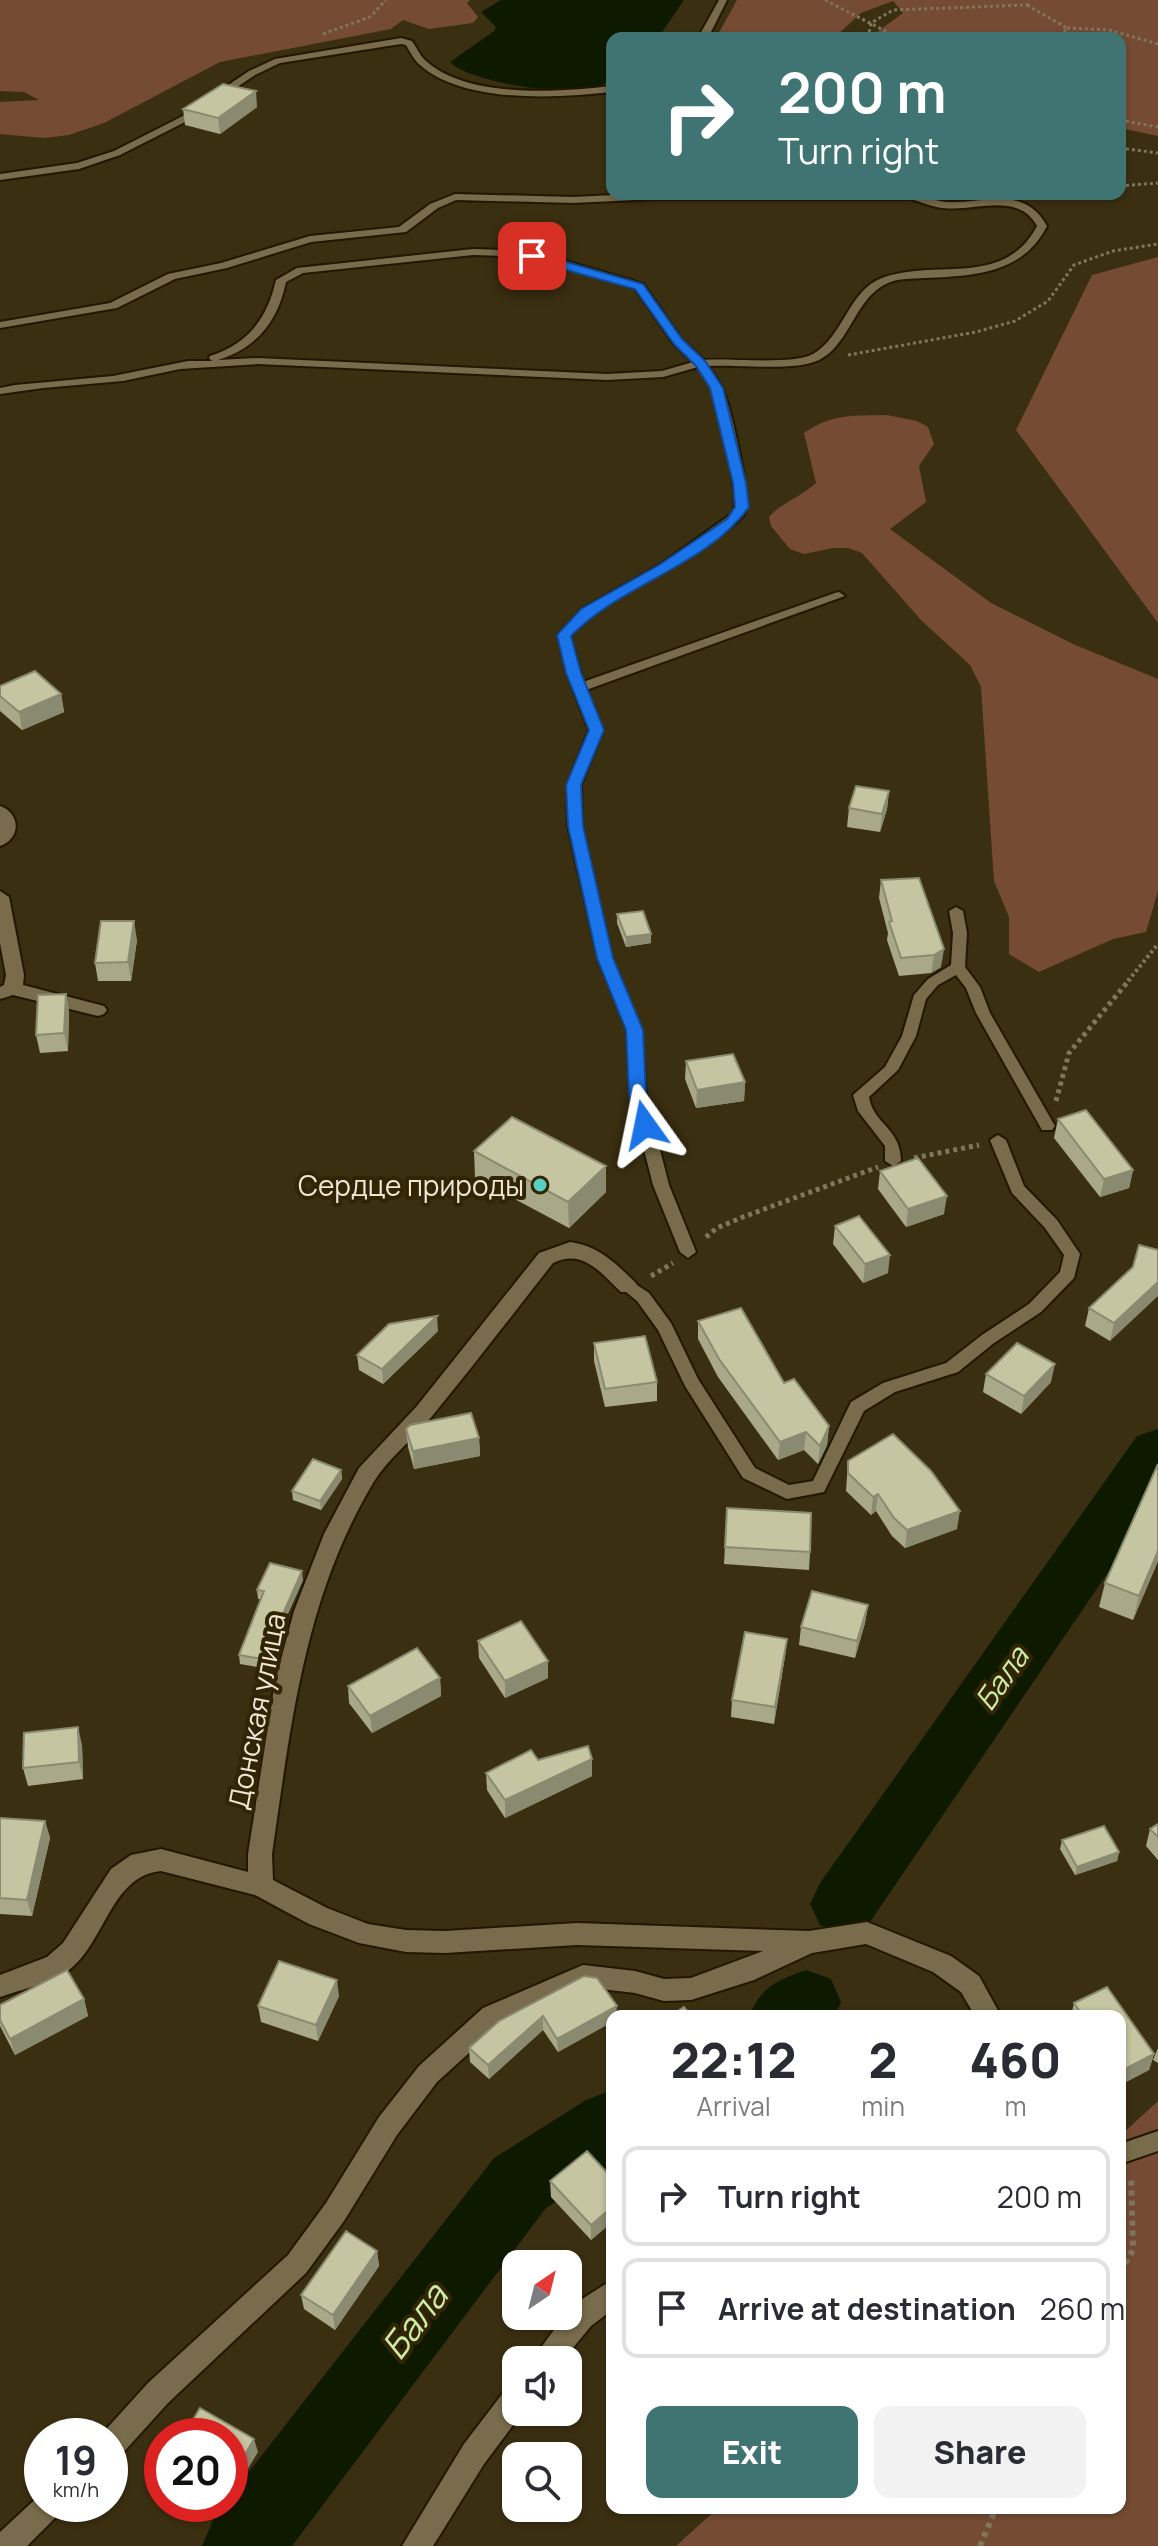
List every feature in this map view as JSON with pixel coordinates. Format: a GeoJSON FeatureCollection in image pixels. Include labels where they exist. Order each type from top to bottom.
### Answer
{"type":"FeatureCollection","features":[{"type":"Feature","properties":{"kind":"street"},"geometry":{"type":"LineString","coordinates":[[0,811],[8,821],[8,832],[0,841]]}},
{"type":"Feature","properties":{"kind":"street"},"geometry":{"type":"LineString","coordinates":[[0,897],[15,975],[7,991],[98,1010]]}},
{"type":"Feature","properties":{"kind":"street","name":"Донская улица"},"geometry":{"type":"LineString","coordinates":[[261,1886],[260,1854],[286,1682],[305,1611],[332,1540],[367,1474],[424,1412],[546,1258],[559,1249],[578,1248],[594,1256],[628,1287]]}},
{"type":"Feature","properties":{"kind":"street"},"geometry":{"type":"LineString","coordinates":[[0,1986],[56,1965],[120,1877],[140,1862],[161,1860],[186,1864],[261,1886],[318,1916],[368,1935],[406,1941],[445,1942],[577,1934],[809,1942],[867,1933],[942,1964],[970,1984],[985,2010]]}},
{"type":"Feature","properties":{"kind":"street"},"geometry":{"type":"LineString","coordinates":[[128,2426],[158,2393],[297,2264],[335,2212],[388,2126],[428,2074],[492,2016],[583,1976],[635,1982],[664,1990],[691,1989],[745,1972],[809,1942]]}},
{"type":"Feature","properties":{"kind":"street"},"geometry":{"type":"LineString","coordinates":[[557,2346],[581,2316],[606,2297]]}},
{"type":"Feature","properties":{"kind":"street"},"geometry":{"type":"LineString","coordinates":[[416,2546],[474,2454],[502,2417]]}},
{"type":"Feature","properties":{"kind":"street"},"geometry":{"type":"LineString","coordinates":[[6,2546],[31,2522]]}},
{"type":"Feature","properties":{"kind":"lane"},"geometry":{"type":"LineString","coordinates":[[706,32],[723,0]]}},
{"type":"Feature","properties":{"kind":"lane"},"geometry":{"type":"LineString","coordinates":[[0,177],[79,166],[117,153],[184,119],[252,73],[278,61],[401,41],[409,43],[414,58],[436,73],[464,83],[534,94],[606,89]]}},
{"type":"Feature","properties":{"kind":"lane"},"geometry":{"type":"LineString","coordinates":[[0,325],[113,306],[172,276],[223,266],[310,239],[402,230],[434,206],[455,197],[606,198]]}},
{"type":"Feature","properties":{"kind":"lane"},"geometry":{"type":"LineString","coordinates":[[180,366],[258,361],[607,377],[663,374],[701,363],[734,361],[778,364],[815,358],[831,344],[865,296],[882,281],[1003,264],[1024,255],[1038,240],[1042,226],[1035,213],[1017,202],[943,205],[926,200]]}},
{"type":"Feature","properties":{"kind":"lane"},"geometry":{"type":"LineString","coordinates":[[0,391],[64,380],[111,379],[156,373],[228,355],[256,337],[278,298],[281,280],[301,270],[473,252],[547,259],[639,286],[678,342],[701,363],[717,388],[737,468],[742,507],[732,521],[664,568],[586,612],[569,626],[564,635],[579,688],[596,730],[574,785],[575,826],[605,958],[634,1030],[638,1095],[657,1170],[688,1252]]}},
{"type":"Feature","properties":{"kind":"lane"},"geometry":{"type":"LineString","coordinates":[[579,688],[839,596]]}},
{"type":"Feature","properties":{"kind":"lane"},"geometry":{"type":"LineString","coordinates":[[956,911],[960,933],[958,967],[973,987],[983,1013],[1047,1126]]}},
{"type":"Feature","properties":{"kind":"lane"},"geometry":{"type":"LineString","coordinates":[[893,1161],[893,1145],[863,1107],[861,1095],[891,1070],[909,1036],[919,998],[933,982],[958,967]]}},
{"type":"Feature","properties":{"kind":"lane"},"geometry":{"type":"LineString","coordinates":[[628,1287],[643,1297],[665,1327],[691,1382],[749,1473],[787,1492],[818,1487],[857,1407],[889,1387],[952,1368],[988,1339],[1035,1308],[1068,1274],[1072,1254],[1051,1224],[1017,1189],[998,1140]]}},
{"type":"Feature","properties":{"kind":"lane"},"geometry":{"type":"LineString","coordinates":[[1126,2152],[1158,2141]]}},
{"type":"Feature","properties":{"kind":"path"},"geometry":{"type":"LineString","coordinates":[[825,0],[888,32]]}},
{"type":"Feature","properties":{"kind":"path"},"geometry":{"type":"LineString","coordinates":[[869,32],[871,23],[893,10],[1028,2],[1067,28],[1116,32]]}},
{"type":"Feature","properties":{"kind":"path"},"geometry":{"type":"LineString","coordinates":[[1064,32],[1067,28]]}},
{"type":"Feature","properties":{"kind":"path"},"geometry":{"type":"LineString","coordinates":[[1126,35],[1158,44]]}},
{"type":"Feature","properties":{"kind":"path"},"geometry":{"type":"LineString","coordinates":[[1126,121],[1158,127]]}},
{"type":"Feature","properties":{"kind":"path"},"geometry":{"type":"LineString","coordinates":[[1126,149],[1158,153]]}},
{"type":"Feature","properties":{"kind":"path"},"geometry":{"type":"LineString","coordinates":[[1126,186],[1158,183]]}},
{"type":"Feature","properties":{"kind":"path"},"geometry":{"type":"LineString","coordinates":[[815,358],[868,353],[996,330],[1035,311],[1062,289],[1074,265],[1113,251],[1158,244]]}},
{"type":"Feature","properties":{"kind":"path"},"geometry":{"type":"LineString","coordinates":[[1150,954],[1158,944]]}},
{"type":"Feature","properties":{"kind":"path"},"geometry":{"type":"LineString","coordinates":[[1126,2152],[1133,2250],[1126,2262]]}},
{"type":"Feature","properties":{"kind":"path"},"geometry":{"type":"LineString","coordinates":[[980,2546],[993,2514]]}},
{"type":"Feature","properties":{"kind":"shaded area"},"geometry":{"type":"Polygon","coordinates":[[[0,0],[470,0],[467,3],[478,17],[473,23],[429,29],[403,20],[391,29],[220,62],[104,123],[69,135],[44,138],[0,134],[0,102],[39,100],[24,92],[0,91],[0,0]]]}},
{"type":"Feature","properties":{"kind":"shaded area"},"geometry":{"type":"Polygon","coordinates":[[[501,0],[684,0],[662,32],[606,32],[606,82],[597,87],[578,90],[529,88],[503,83],[461,70],[450,62],[494,31],[496,27],[481,12],[501,0]]]}},
{"type":"Feature","properties":{"kind":"shaded area"},"geometry":{"type":"Polygon","coordinates":[[[737,0],[1158,0],[1158,136],[1126,129],[1126,32],[877,32],[903,13],[893,1],[861,13],[840,32],[719,32],[737,0]]]}},
{"type":"Feature","properties":{"kind":"shaded area"},"geometry":{"type":"Polygon","coordinates":[[[1158,257],[1158,623],[1016,430],[1092,275],[1158,257]]]}},
{"type":"Feature","properties":{"kind":"shaded area"},"geometry":{"type":"Polygon","coordinates":[[[887,415],[917,421],[928,427],[934,444],[919,466],[926,502],[890,529],[991,603],[1073,644],[1158,679],[1158,891],[1146,932],[1113,939],[1039,972],[1009,954],[1009,917],[994,881],[981,687],[970,665],[921,620],[862,553],[848,548],[833,548],[804,554],[790,549],[771,526],[769,517],[774,512],[816,483],[804,433],[834,419],[887,415]]]}},
{"type":"Feature","properties":{"kind":"shaded area"},"geometry":{"type":"Polygon","coordinates":[[[1158,2101],[1158,2546],[676,2546],[711,2514],[1126,2514],[1126,2130],[1158,2101]]]}},
{"type":"Feature","properties":{"kind":"building"},"geometry":{"type":"Polygon","coordinates":[[[223,84],[256,91],[218,118],[183,109],[223,84]]]}},
{"type":"Feature","properties":{"kind":"building"},"geometry":{"type":"Polygon","coordinates":[[[35,671],[61,694],[19,712],[0,696],[0,686],[35,671]]]}},
{"type":"Feature","properties":{"kind":"building"},"geometry":{"type":"Polygon","coordinates":[[[856,786],[889,791],[882,814],[849,808],[856,786]]]}},
{"type":"Feature","properties":{"kind":"building"},"geometry":{"type":"Polygon","coordinates":[[[919,878],[944,949],[934,955],[901,958],[889,922],[892,921],[881,880],[919,878]]]}},
{"type":"Feature","properties":{"kind":"building"},"geometry":{"type":"Polygon","coordinates":[[[643,911],[651,934],[626,937],[617,914],[643,911]]]}},
{"type":"Feature","properties":{"kind":"building"},"geometry":{"type":"Polygon","coordinates":[[[101,921],[134,921],[128,962],[95,963],[101,921]]]}},
{"type":"Feature","properties":{"kind":"building"},"geometry":{"type":"Polygon","coordinates":[[[66,994],[64,1033],[36,1035],[38,995],[66,994]]]}},
{"type":"Feature","properties":{"kind":"building"},"geometry":{"type":"Polygon","coordinates":[[[733,1054],[745,1082],[697,1090],[686,1061],[733,1054]]]}},
{"type":"Feature","properties":{"kind":"building"},"geometry":{"type":"Polygon","coordinates":[[[1086,1110],[1133,1170],[1104,1179],[1058,1119],[1086,1110]]]}},
{"type":"Feature","properties":{"kind":"building"},"geometry":{"type":"Polygon","coordinates":[[[512,1117],[606,1166],[568,1202],[474,1151],[512,1117]]]}},
{"type":"Feature","properties":{"kind":"building"},"geometry":{"type":"Polygon","coordinates":[[[918,1158],[947,1196],[908,1209],[880,1171],[918,1158]]]}},
{"type":"Feature","properties":{"kind":"building"},"geometry":{"type":"Polygon","coordinates":[[[859,1216],[890,1255],[865,1264],[835,1226],[859,1216]]]}},
{"type":"Feature","properties":{"kind":"building"},"geometry":{"type":"Polygon","coordinates":[[[1139,1245],[1158,1250],[1158,1282],[1114,1323],[1089,1308],[1133,1267],[1139,1245]]]}},
{"type":"Feature","properties":{"kind":"building"},"geometry":{"type":"Polygon","coordinates":[[[741,1308],[784,1383],[794,1379],[829,1426],[820,1446],[806,1432],[780,1442],[719,1359],[698,1321],[741,1308]]]}},
{"type":"Feature","properties":{"kind":"building"},"geometry":{"type":"Polygon","coordinates":[[[437,1316],[382,1369],[357,1355],[389,1324],[437,1316]]]}},
{"type":"Feature","properties":{"kind":"building"},"geometry":{"type":"Polygon","coordinates":[[[645,1336],[657,1382],[605,1389],[594,1343],[645,1336]]]}},
{"type":"Feature","properties":{"kind":"building"},"geometry":{"type":"Polygon","coordinates":[[[1017,1343],[1055,1364],[1024,1396],[986,1374],[1017,1343]]]}},
{"type":"Feature","properties":{"kind":"building"},"geometry":{"type":"Polygon","coordinates":[[[471,1413],[479,1438],[413,1451],[406,1429],[410,1425],[471,1413]]]}},
{"type":"Feature","properties":{"kind":"building"},"geometry":{"type":"Polygon","coordinates":[[[893,1434],[931,1471],[960,1511],[907,1530],[894,1518],[878,1494],[873,1497],[848,1473],[848,1461],[893,1434]]]}},
{"type":"Feature","properties":{"kind":"building"},"geometry":{"type":"Polygon","coordinates":[[[313,1459],[341,1470],[320,1501],[292,1491],[313,1459]]]}},
{"type":"Feature","properties":{"kind":"building"},"geometry":{"type":"Polygon","coordinates":[[[1158,1464],[1158,1551],[1139,1596],[1105,1583],[1158,1464]]]}},
{"type":"Feature","properties":{"kind":"building"},"geometry":{"type":"Polygon","coordinates":[[[727,1508],[811,1513],[810,1552],[725,1547],[727,1508]]]}},
{"type":"Feature","properties":{"kind":"building"},"geometry":{"type":"Polygon","coordinates":[[[270,1563],[302,1571],[274,1634],[277,1634],[268,1660],[239,1655],[264,1591],[257,1590],[270,1563]]]}},
{"type":"Feature","properties":{"kind":"building"},"geometry":{"type":"Polygon","coordinates":[[[812,1591],[868,1605],[857,1641],[801,1627],[812,1591]]]}},
{"type":"Feature","properties":{"kind":"building"},"geometry":{"type":"Polygon","coordinates":[[[521,1621],[548,1661],[505,1681],[478,1641],[521,1621]]]}},
{"type":"Feature","properties":{"kind":"building"},"geometry":{"type":"Polygon","coordinates":[[[745,1632],[787,1639],[775,1707],[732,1700],[745,1632]]]}},
{"type":"Feature","properties":{"kind":"building"},"geometry":{"type":"Polygon","coordinates":[[[417,1648],[440,1678],[370,1716],[348,1686],[417,1648]]]}},
{"type":"Feature","properties":{"kind":"building"},"geometry":{"type":"Polygon","coordinates":[[[78,1727],[79,1762],[23,1768],[24,1733],[78,1727]]]}},
{"type":"Feature","properties":{"kind":"building"},"geometry":{"type":"Polygon","coordinates":[[[588,1746],[592,1759],[505,1800],[486,1773],[531,1750],[538,1760],[588,1746]]]}},
{"type":"Feature","properties":{"kind":"building"},"geometry":{"type":"Polygon","coordinates":[[[0,1818],[45,1821],[27,1900],[0,1898],[0,1818]]]}},
{"type":"Feature","properties":{"kind":"building"},"geometry":{"type":"Polygon","coordinates":[[[1158,1824],[1158,1837],[1150,1829],[1158,1824]]]}},
{"type":"Feature","properties":{"kind":"building"},"geometry":{"type":"Polygon","coordinates":[[[1104,1826],[1119,1852],[1077,1867],[1062,1840],[1104,1826]]]}},
{"type":"Feature","properties":{"kind":"building"},"geometry":{"type":"Polygon","coordinates":[[[279,1961],[337,1980],[316,2025],[258,2006],[279,1961]]]}},
{"type":"Feature","properties":{"kind":"building"},"geometry":{"type":"Polygon","coordinates":[[[67,1970],[84,1999],[10,2039],[0,2020],[0,2005],[67,1970]]]}},
{"type":"Feature","properties":{"kind":"building"},"geometry":{"type":"Polygon","coordinates":[[[584,1976],[597,1978],[617,2006],[557,2039],[543,2016],[488,2065],[469,2048],[499,2021],[584,1976]]]}},
{"type":"Feature","properties":{"kind":"building"},"geometry":{"type":"Polygon","coordinates":[[[1107,1987],[1123,2010],[1079,2010],[1074,2003],[1107,1987]]]}},
{"type":"Feature","properties":{"kind":"building"},"geometry":{"type":"Polygon","coordinates":[[[1126,2014],[1154,2054],[1126,2068],[1126,2014]]]}},
{"type":"Feature","properties":{"kind":"building"},"geometry":{"type":"Polygon","coordinates":[[[587,2151],[606,2172],[606,2212],[591,2225],[550,2181],[587,2151]]]}},
{"type":"Feature","properties":{"kind":"building"},"geometry":{"type":"Polygon","coordinates":[[[346,2231],[377,2251],[333,2315],[301,2295],[346,2231]]]}},
{"type":"Feature","properties":{"kind":"building"},"geometry":{"type":"Polygon","coordinates":[[[200,2408],[217,2418],[194,2418],[200,2408]]]}},
{"type":"Feature","properties":{"kind":"building"},"geometry":{"type":"Polygon","coordinates":[[[248,2436],[254,2439],[248,2449],[248,2436]]]}},
{"type":"Feature","properties":{"kind":"waterway","name":"Бала"},"geometry":{"type":"LineString","coordinates":[[844,1904],[1158,1452]]}},
{"type":"Feature","properties":{"kind":"waterway","name":"Бала"},"geometry":{"type":"LineString","coordinates":[[793,2010],[806,2002]]}},
{"type":"Feature","properties":{"kind":"waterway","name":"Бала"},"geometry":{"type":"LineString","coordinates":[[242,2546],[520,2183],[606,2128]]}},
{"type":"Feature","properties":{"kind":"place","name":"Сердце природы"},"geometry":{"type":"Point","coordinates":[540,1185]}},
{"type":"Feature","properties":{"kind":"route"},"geometry":{"type":"LineString","coordinates":[[532,256],[639,286],[678,342],[701,363],[717,388],[740,483],[742,507],[732,521],[664,568],[586,612],[569,626],[564,635],[573,673],[596,730],[574,785],[575,826],[605,958],[634,1030],[638,1095],[645,1125]]}}]}
